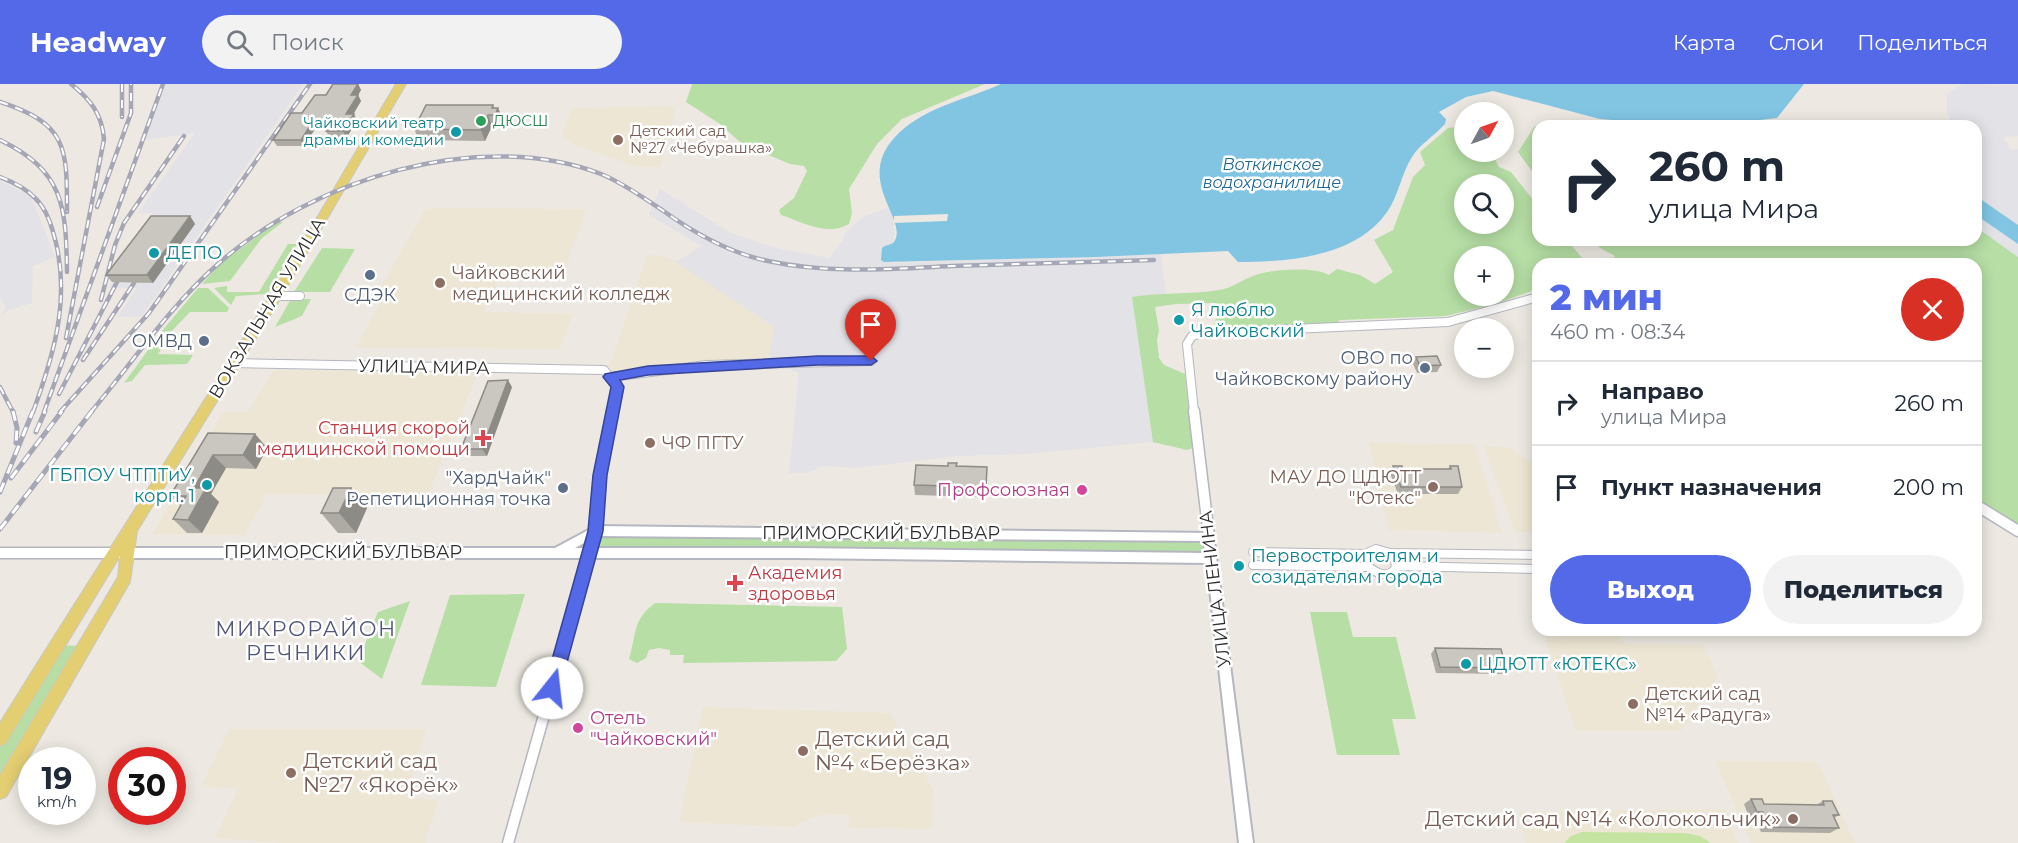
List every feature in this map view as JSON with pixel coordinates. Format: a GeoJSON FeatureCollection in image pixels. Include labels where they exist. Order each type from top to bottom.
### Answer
{"type":"FeatureCollection","features":[{"type":"Feature","properties":{"kind":"main road","name":"ВОКЗАЛЬНАЯ УЛИЦА"},"geometry":{"type":"LineString","coordinates":[[0,738],[57,644],[121,553],[130,530],[276,296],[401,84]]}},
{"type":"Feature","properties":{"kind":"main road"},"geometry":{"type":"LineString","coordinates":[[2,553],[121,553]]}},
{"type":"Feature","properties":{"kind":"main road","name":"ВОКЗАЛЬНАЯ УЛИЦА"},"geometry":{"type":"LineString","coordinates":[[0,791],[125,578],[121,553]]}},
{"type":"Feature","properties":{"kind":"main road"},"geometry":{"type":"LineString","coordinates":[[57,644],[85,644]]}},
{"type":"Feature","properties":{"kind":"street"},"geometry":{"type":"LineString","coordinates":[[276,296],[300,296]]}},
{"type":"Feature","properties":{"kind":"street","name":"УЛИЦА ЛЕНИНА"},"geometry":{"type":"LineString","coordinates":[[1246,843],[1210,558],[1187,344],[1192,336],[1203,333],[1448,322],[1532,299]]}},
{"type":"Feature","properties":{"kind":"street","name":"УЛИЦА МИРА"},"geometry":{"type":"LineString","coordinates":[[234,363],[604,370],[610,377],[648,370],[818,361],[871,361]]}},
{"type":"Feature","properties":{"kind":"street"},"geometry":{"type":"LineString","coordinates":[[508,843],[596,531],[600,475],[617,387],[610,377]]}},
{"type":"Feature","properties":{"kind":"street"},"geometry":{"type":"LineString","coordinates":[[1982,509],[2018,531]]}},
{"type":"Feature","properties":{"kind":"street","name":"ПРИМОРСКИЙ БУЛЬВАР"},"geometry":{"type":"LineString","coordinates":[[558,552],[596,531],[1209,536]]}},
{"type":"Feature","properties":{"kind":"street"},"geometry":{"type":"LineString","coordinates":[[1253,552],[1365,554],[1376,549],[1390,553],[1532,555]]}},
{"type":"Feature","properties":{"kind":"street","name":"ПРИМОРСКИЙ БУЛЬВАР"},"geometry":{"type":"LineString","coordinates":[[121,553],[590,552],[1210,558]]}},
{"type":"Feature","properties":{"kind":"street"},"geometry":{"type":"LineString","coordinates":[[1390,553],[1396,567]]}},
{"type":"Feature","properties":{"kind":"street"},"geometry":{"type":"LineString","coordinates":[[1365,554],[1367,567]]}},
{"type":"Feature","properties":{"kind":"street"},"geometry":{"type":"LineString","coordinates":[[1253,565],[1367,567],[1382,575],[1390,574],[1396,567]]}},
{"type":"Feature","properties":{"kind":"street"},"geometry":{"type":"LineString","coordinates":[[1396,567],[1532,569]]}},
{"type":"Feature","properties":{"kind":"shaded area"},"geometry":{"type":"Polygon","coordinates":[[[163,84],[303,84],[141,317],[117,317],[137,288],[109,288],[153,213],[138,213],[195,133],[146,140],[163,84]]]}},
{"type":"Feature","properties":{"kind":"shaded area"},"geometry":{"type":"Polygon","coordinates":[[[1963,84],[2018,85],[2018,136],[2004,137],[2011,149],[2018,149],[2018,225],[1982,200],[1982,120],[1950,120],[1947,112],[1947,94],[1963,84]]]}},
{"type":"Feature","properties":{"kind":"shaded area","name":"Детский сад №27 «Чебурашка»"},"geometry":{"type":"Polygon","coordinates":[[[676,106],[660,167],[638,167],[574,145],[562,135],[572,108],[676,106]]]}},
{"type":"Feature","properties":{"kind":"shaded area"},"geometry":{"type":"Polygon","coordinates":[[[0,181],[31,196],[55,257],[33,266],[32,303],[8,310],[0,318],[6,306],[0,299],[0,181]]]}},
{"type":"Feature","properties":{"kind":"shaded area"},"geometry":{"type":"Polygon","coordinates":[[[660,189],[731,233],[776,248],[829,258],[843,240],[845,233],[863,217],[889,207],[894,216],[894,241],[887,245],[891,263],[1161,254],[1166,297],[1132,297],[1153,442],[1026,454],[961,456],[855,468],[823,466],[807,473],[789,473],[799,373],[785,367],[786,359],[769,360],[774,327],[676,262],[701,246],[649,215],[660,189]]]}},
{"type":"Feature","properties":{"kind":"shaded area","name":"Чайковский медицинский колледж"},"geometry":{"type":"Polygon","coordinates":[[[425,209],[586,209],[563,276],[501,275],[484,312],[573,314],[560,349],[356,348],[386,291],[379,290],[425,209]]]}},
{"type":"Feature","properties":{"kind":"shaded area"},"geometry":{"type":"Polygon","coordinates":[[[1982,219],[2018,244],[2018,257],[1982,231],[1982,219]]]}},
{"type":"Feature","properties":{"kind":"shaded area"},"geometry":{"type":"Polygon","coordinates":[[[647,255],[665,256],[676,262],[774,327],[769,360],[648,367],[613,374],[608,370],[647,255]]]}},
{"type":"Feature","properties":{"kind":"shaded area"},"geometry":{"type":"Polygon","coordinates":[[[273,370],[478,373],[428,495],[267,494],[245,535],[152,534],[223,412],[248,412],[273,370]]]}},
{"type":"Feature","properties":{"kind":"shaded area","name":"МАУ ДО ЦДЮТТ \"Ютекс\""},"geometry":{"type":"Polygon","coordinates":[[[1369,443],[1474,444],[1502,533],[1389,530],[1369,443]]]}},
{"type":"Feature","properties":{"kind":"shaded area"},"geometry":{"type":"Polygon","coordinates":[[[1484,446],[1510,448],[1526,459],[1532,459],[1532,532],[1515,532],[1484,446]]]}},
{"type":"Feature","properties":{"kind":"shaded area","name":"Детский сад №14 «Радуга»"},"geometry":{"type":"Polygon","coordinates":[[[1545,636],[1621,636],[1624,644],[1704,645],[1718,677],[1681,731],[1576,731],[1545,636]]]}},
{"type":"Feature","properties":{"kind":"shaded area","name":"Детский сад №4 «Берёзка»"},"geometry":{"type":"Polygon","coordinates":[[[703,707],[890,713],[933,789],[932,829],[849,828],[850,815],[823,814],[792,827],[679,822],[703,707]]]}},
{"type":"Feature","properties":{"kind":"shaded area","name":"Детский сад №27 «Якорёк»"},"geometry":{"type":"Polygon","coordinates":[[[229,729],[426,729],[405,797],[439,800],[425,843],[282,843],[215,838],[238,788],[201,787],[229,729]]]}},
{"type":"Feature","properties":{"kind":"shaded area"},"geometry":{"type":"Polygon","coordinates":[[[1715,761],[1818,762],[1855,843],[1751,843],[1715,761]]]}},
{"type":"Feature","properties":{"kind":"shaded area"},"geometry":{"type":"Polygon","coordinates":[[[1724,809],[1738,843],[1525,843],[1519,812],[1724,809]]]}},
{"type":"Feature","properties":{"kind":"green space"},"geometry":{"type":"Polygon","coordinates":[[[692,84],[985,84],[902,119],[877,144],[849,189],[852,213],[849,224],[841,228],[824,229],[781,215],[779,210],[794,198],[807,171],[804,166],[790,164],[742,144],[720,124],[686,102],[692,84]]]}},
{"type":"Feature","properties":{"kind":"green space"},"geometry":{"type":"Polygon","coordinates":[[[1454,127],[1454,162],[1496,162],[1499,167],[1513,174],[1454,174],[1454,234],[1514,234],[1514,176],[1532,199],[1532,246],[1572,246],[1582,258],[1532,258],[1532,291],[1514,297],[1514,246],[1454,246],[1454,306],[1487,306],[1446,316],[1339,320],[1337,325],[1213,330],[1219,306],[1215,303],[1155,307],[1159,331],[1157,340],[1159,358],[1164,365],[1185,374],[1194,448],[1187,450],[1153,442],[1132,297],[1219,290],[1261,274],[1281,270],[1313,270],[1329,275],[1337,269],[1360,275],[1375,284],[1393,272],[1374,240],[1393,230],[1413,177],[1425,165],[1420,152],[1448,128],[1454,127]]]}},
{"type":"Feature","properties":{"kind":"green space"},"geometry":{"type":"Polygon","coordinates":[[[1532,130],[1532,171],[1518,152],[1532,130]]]}},
{"type":"Feature","properties":{"kind":"green space"},"geometry":{"type":"Polygon","coordinates":[[[277,222],[283,222],[262,238],[230,281],[202,284],[221,263],[277,222]]]}},
{"type":"Feature","properties":{"kind":"green space"},"geometry":{"type":"Polygon","coordinates":[[[1982,231],[2018,257],[2018,525],[1982,503],[1982,258],[1613,258],[1615,256],[1598,246],[1982,246],[1982,231]]]}},
{"type":"Feature","properties":{"kind":"green space"},"geometry":{"type":"Polygon","coordinates":[[[288,244],[297,244],[267,294],[236,296],[231,305],[214,288],[227,286],[227,292],[259,292],[288,244]]]}},
{"type":"Feature","properties":{"kind":"green space"},"geometry":{"type":"Polygon","coordinates":[[[322,248],[355,249],[330,292],[294,292],[322,248]]]}},
{"type":"Feature","properties":{"kind":"green space"},"geometry":{"type":"Polygon","coordinates":[[[198,288],[208,288],[229,308],[227,312],[190,312],[168,335],[188,334],[182,342],[166,342],[158,354],[193,355],[187,364],[145,365],[132,381],[124,383],[162,331],[198,288]]]}},
{"type":"Feature","properties":{"kind":"green space"},"geometry":{"type":"Polygon","coordinates":[[[291,299],[311,299],[302,316],[275,327],[291,299]]]}},
{"type":"Feature","properties":{"kind":"green space"},"geometry":{"type":"Polygon","coordinates":[[[596,531],[1209,536],[1211,558],[590,552],[596,531]]]}},
{"type":"Feature","properties":{"kind":"green space"},"geometry":{"type":"Polygon","coordinates":[[[525,594],[496,687],[421,685],[450,595],[525,594]]]}},
{"type":"Feature","properties":{"kind":"green space"},"geometry":{"type":"Polygon","coordinates":[[[410,601],[382,679],[358,661],[378,612],[410,601]]]}},
{"type":"Feature","properties":{"kind":"green space"},"geometry":{"type":"Polygon","coordinates":[[[655,603],[842,607],[847,649],[836,661],[683,663],[684,655],[670,655],[670,650],[659,648],[649,650],[646,658],[637,663],[629,659],[636,628],[642,615],[655,603]]]}},
{"type":"Feature","properties":{"kind":"green space"},"geometry":{"type":"Polygon","coordinates":[[[1310,612],[1347,612],[1353,637],[1396,637],[1416,719],[1392,719],[1400,755],[1337,755],[1310,612]]]}},
{"type":"Feature","properties":{"kind":"green space"},"geometry":{"type":"Polygon","coordinates":[[[58,645],[81,646],[23,747],[18,747],[18,756],[0,787],[0,742],[58,645]]]}},
{"type":"Feature","properties":{"kind":"green space"},"geometry":{"type":"Polygon","coordinates":[[[1582,832],[1685,833],[1700,836],[1711,843],[1564,843],[1571,836],[1582,832]]]}},
{"type":"Feature","properties":{"kind":"water","name":"Воткинское водохранилище"},"geometry":{"type":"Polygon","coordinates":[[[1001,84],[1804,84],[1777,118],[1760,120],[1612,120],[1493,91],[1466,97],[1439,112],[1446,119],[1445,124],[1412,157],[1391,205],[1374,227],[1358,239],[1320,254],[1278,261],[1238,262],[1228,251],[884,262],[881,260],[882,248],[894,242],[897,233],[880,181],[880,165],[886,148],[912,122],[949,104],[1001,84]]]}},
{"type":"Feature","properties":{"kind":"water"},"geometry":{"type":"Polygon","coordinates":[[[1982,200],[2018,225],[2018,244],[1982,219],[1982,200]]]}},
{"type":"Feature","properties":{"kind":"pier"},"geometry":{"type":"Polygon","coordinates":[[[948,214],[947,221],[894,223],[894,216],[948,214]]]}},
{"type":"Feature","properties":{"kind":"building"},"geometry":{"type":"Polygon","coordinates":[[[333,84],[358,84],[351,95],[358,95],[346,114],[354,114],[343,131],[326,131],[330,123],[312,123],[301,140],[273,140],[291,113],[302,113],[315,95],[326,95],[333,84]]]}},
{"type":"Feature","properties":{"kind":"building"},"geometry":{"type":"Polygon","coordinates":[[[426,105],[493,105],[492,108],[498,108],[495,115],[488,115],[481,130],[414,129],[426,105]]]}},
{"type":"Feature","properties":{"kind":"building","name":"ДЕПО"},"geometry":{"type":"Polygon","coordinates":[[[151,216],[190,216],[147,275],[106,275],[151,216]]]}},
{"type":"Feature","properties":{"kind":"building"},"geometry":{"type":"Polygon","coordinates":[[[1437,356],[1441,365],[1420,366],[1416,357],[1437,356]]]}},
{"type":"Feature","properties":{"kind":"building"},"geometry":{"type":"Polygon","coordinates":[[[508,380],[482,449],[461,449],[488,381],[508,380]]]}},
{"type":"Feature","properties":{"kind":"building"},"geometry":{"type":"Polygon","coordinates":[[[208,433],[255,434],[243,455],[213,455],[194,488],[206,488],[188,520],[173,519],[186,496],[170,496],[208,433]]]}},
{"type":"Feature","properties":{"kind":"building"},"geometry":{"type":"Polygon","coordinates":[[[948,463],[957,463],[956,466],[987,467],[986,487],[914,485],[916,465],[948,466],[948,463]]]}},
{"type":"Feature","properties":{"kind":"building"},"geometry":{"type":"Polygon","coordinates":[[[1393,466],[1402,466],[1402,469],[1451,469],[1450,466],[1458,466],[1462,487],[1401,487],[1393,466]]]}},
{"type":"Feature","properties":{"kind":"building"},"geometry":{"type":"Polygon","coordinates":[[[333,488],[351,488],[339,513],[321,513],[333,488]]]}},
{"type":"Feature","properties":{"kind":"building","name":"ЦДЮТТ «ЮТЕКС»"},"geometry":{"type":"Polygon","coordinates":[[[1435,648],[1501,649],[1506,668],[1440,667],[1435,648]]]}},
{"type":"Feature","properties":{"kind":"building","name":"Детский сад №14 «Колокольчик»"},"geometry":{"type":"Polygon","coordinates":[[[1751,799],[1762,799],[1764,804],[1824,805],[1823,801],[1832,801],[1839,815],[1833,815],[1839,828],[1769,827],[1763,812],[1757,812],[1751,799]]]}},
{"type":"Feature","properties":{"kind":"railway"},"geometry":{"type":"LineString","coordinates":[[66,338],[104,139],[101,122],[94,108],[71,84]]}},
{"type":"Feature","properties":{"kind":"railway"},"geometry":{"type":"LineString","coordinates":[[122,84],[122,117]]}},
{"type":"Feature","properties":{"kind":"railway"},"geometry":{"type":"LineString","coordinates":[[97,207],[131,113],[131,84]]}},
{"type":"Feature","properties":{"kind":"railway"},"geometry":{"type":"LineString","coordinates":[[44,412],[163,84]]}},
{"type":"Feature","properties":{"kind":"railway"},"geometry":{"type":"LineString","coordinates":[[60,412],[149,313],[310,84]]}},
{"type":"Feature","properties":{"kind":"railway"},"geometry":{"type":"LineString","coordinates":[[0,102],[39,119],[59,140],[66,170],[67,212]]}},
{"type":"Feature","properties":{"kind":"railway"},"geometry":{"type":"LineString","coordinates":[[101,300],[115,245],[124,223],[184,136]]}},
{"type":"Feature","properties":{"kind":"railway"},"geometry":{"type":"LineString","coordinates":[[0,140],[37,164],[49,178],[57,193],[65,228],[67,272]]}},
{"type":"Feature","properties":{"kind":"railway"},"geometry":{"type":"LineString","coordinates":[[91,412],[152,335],[200,280],[256,234],[300,208],[348,186],[399,170],[451,160],[503,156],[553,161],[601,174],[625,186],[712,241],[739,253],[791,265],[860,270],[1154,260]]}},
{"type":"Feature","properties":{"kind":"railway"},"geometry":{"type":"LineString","coordinates":[[0,177],[28,191],[43,207],[53,231],[60,265],[61,287],[57,329],[47,371],[33,412]]}},
{"type":"Feature","properties":{"kind":"railway"},"geometry":{"type":"LineString","coordinates":[[59,394],[117,282]]}},
{"type":"Feature","properties":{"kind":"railway"},"geometry":{"type":"LineString","coordinates":[[83,360],[134,283]]}},
{"type":"Feature","properties":{"kind":"railway"},"geometry":{"type":"LineString","coordinates":[[0,387],[13,412]]}},
{"type":"Feature","properties":{"kind":"railway"},"geometry":{"type":"LineString","coordinates":[[13,411],[17,428],[16,443]]}},
{"type":"Feature","properties":{"kind":"railway"},"geometry":{"type":"LineString","coordinates":[[0,492],[33,411]]}},
{"type":"Feature","properties":{"kind":"railway"},"geometry":{"type":"LineString","coordinates":[[36,432],[45,411]]}},
{"type":"Feature","properties":{"kind":"railway"},"geometry":{"type":"LineString","coordinates":[[11,478],[62,411]]}},
{"type":"Feature","properties":{"kind":"railway"},"geometry":{"type":"LineString","coordinates":[[0,529],[92,411]]}},
{"type":"Feature","properties":{"kind":"place","name":"ДЮСШ"},"geometry":{"type":"Point","coordinates":[481,121]}},
{"type":"Feature","properties":{"kind":"place","name":"Чайковский театр драмы и комедии"},"geometry":{"type":"Point","coordinates":[456,132]}},
{"type":"Feature","properties":{"kind":"place","name":"Детский сад №27 «Чебурашка»"},"geometry":{"type":"Point","coordinates":[618,140]}},
{"type":"Feature","properties":{"kind":"place","name":"ДЕПО"},"geometry":{"type":"Point","coordinates":[154,253]}},
{"type":"Feature","properties":{"kind":"place","name":"СДЭК"},"geometry":{"type":"Point","coordinates":[370,275]}},
{"type":"Feature","properties":{"kind":"place","name":"Чайковский медицинский колледж"},"geometry":{"type":"Point","coordinates":[440,283]}},
{"type":"Feature","properties":{"kind":"place","name":"Я люблю Чайковский"},"geometry":{"type":"Point","coordinates":[1179,320]}},
{"type":"Feature","properties":{"kind":"place","name":"ОМВД"},"geometry":{"type":"Point","coordinates":[204,341]}},
{"type":"Feature","properties":{"kind":"place","name":"ОВО по Чайковскому району"},"geometry":{"type":"Point","coordinates":[1425,368]}},
{"type":"Feature","properties":{"kind":"place","name":"Станция скорой медицинской помощи"},"geometry":{"type":"Point","coordinates":[483,438]}},
{"type":"Feature","properties":{"kind":"place","name":"ЧФ ПГТУ"},"geometry":{"type":"Point","coordinates":[650,443]}},
{"type":"Feature","properties":{"kind":"place","name":"ГБПОУ ЧТПТиУ, корп. 1"},"geometry":{"type":"Point","coordinates":[207,485]}},
{"type":"Feature","properties":{"kind":"place","name":"МАУ ДО ЦДЮТТ \"Ютекс\""},"geometry":{"type":"Point","coordinates":[1433,487]}},
{"type":"Feature","properties":{"kind":"place","name":"\"ХардЧайк\" Репетиционная точка"},"geometry":{"type":"Point","coordinates":[563,488]}},
{"type":"Feature","properties":{"kind":"place","name":"Профсоюзная"},"geometry":{"type":"Point","coordinates":[1082,490]}},
{"type":"Feature","properties":{"kind":"place","name":"Первостроителям и созидателям города"},"geometry":{"type":"Point","coordinates":[1239,566]}},
{"type":"Feature","properties":{"kind":"place","name":"Академия здоровья"},"geometry":{"type":"Point","coordinates":[735,583]}},
{"type":"Feature","properties":{"kind":"place","name":"ЦДЮТТ «ЮТЕКС»"},"geometry":{"type":"Point","coordinates":[1466,664]}},
{"type":"Feature","properties":{"kind":"place","name":"Детский сад №14 «Радуга»"},"geometry":{"type":"Point","coordinates":[1633,704]}},
{"type":"Feature","properties":{"kind":"place","name":"Отель \"Чайковский\""},"geometry":{"type":"Point","coordinates":[578,728]}},
{"type":"Feature","properties":{"kind":"place","name":"Детский сад №4 «Берёзка»"},"geometry":{"type":"Point","coordinates":[803,751]}},
{"type":"Feature","properties":{"kind":"place","name":"Детский сад №27 «Якорёк»"},"geometry":{"type":"Point","coordinates":[291,773]}},
{"type":"Feature","properties":{"kind":"place","name":"Детский сад №14 «Колокольчик»"},"geometry":{"type":"Point","coordinates":[1793,819]}},
{"type":"Feature","properties":{"kind":"district","name":"МИКРОРАЙОН РЕЧНИКИ"},"geometry":{"type":"Point","coordinates":[306,641]}},
{"type":"Feature","properties":{"kind":"route"},"geometry":{"type":"LineString","coordinates":[[552,688],[596,531],[600,475],[617,387],[610,377],[648,370],[818,361],[871,361]]}}]}
